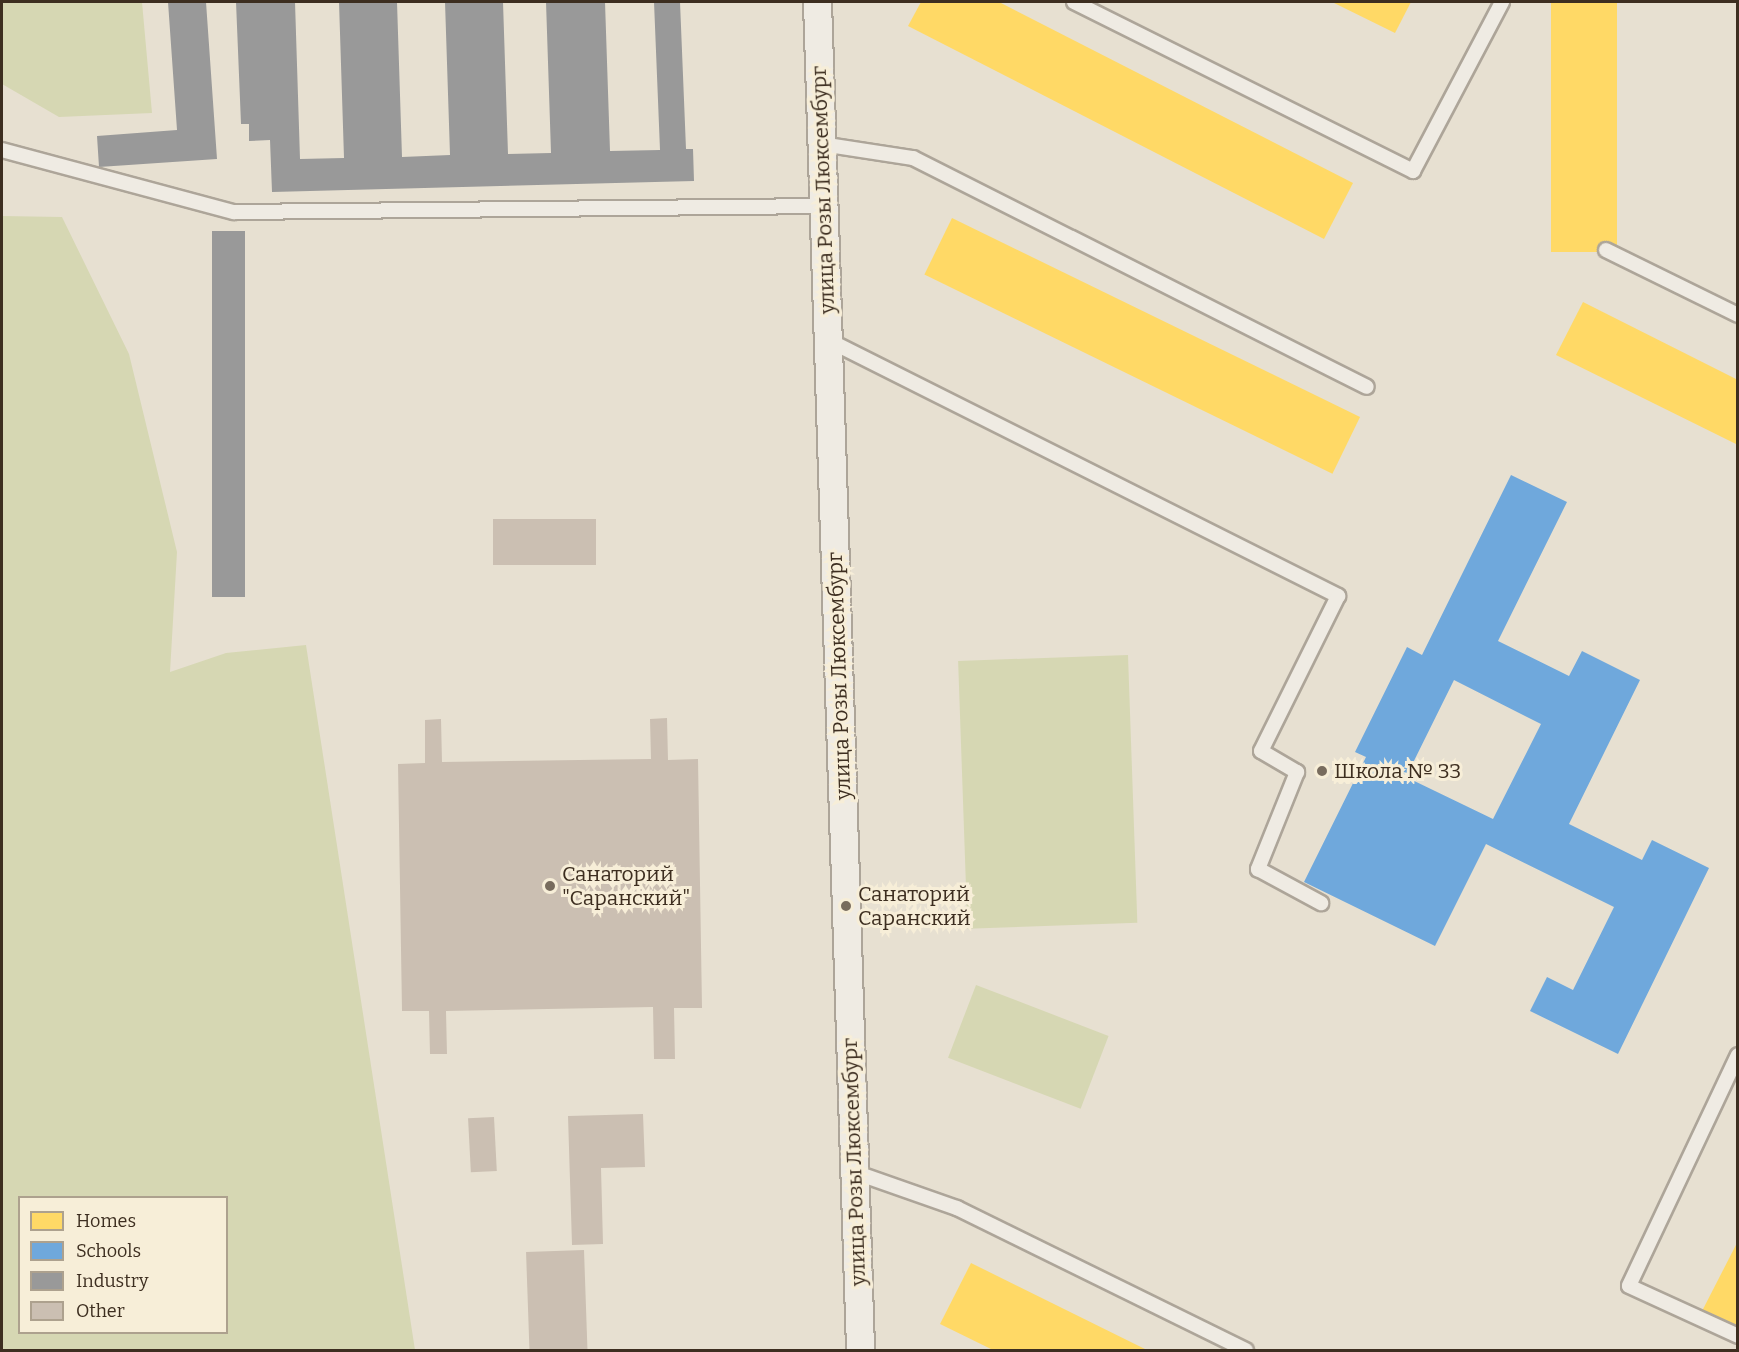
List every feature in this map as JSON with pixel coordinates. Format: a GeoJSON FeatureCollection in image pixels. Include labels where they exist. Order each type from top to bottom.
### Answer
{"type":"FeatureCollection","features":[{"type":"Feature","properties":{"kind":"street","name":"улица Розы Люксембург"},"geometry":{"type":"LineString","coordinates":[[817,2],[860,1350]]}},
{"type":"Feature","properties":{"kind":"lane"},"geometry":{"type":"LineString","coordinates":[[1074,2],[1413,171],[1502,2]]}},
{"type":"Feature","properties":{"kind":"lane"},"geometry":{"type":"LineString","coordinates":[[821,144],[913,158],[1367,387]]}},
{"type":"Feature","properties":{"kind":"lane"},"geometry":{"type":"LineString","coordinates":[[2,150],[234,212],[823,206]]}},
{"type":"Feature","properties":{"kind":"lane"},"geometry":{"type":"LineString","coordinates":[[1606,250],[1737,315]]}},
{"type":"Feature","properties":{"kind":"lane"},"geometry":{"type":"LineString","coordinates":[[828,340],[1338,596],[1261,752],[1297,772],[1258,869],[1321,903]]}},
{"type":"Feature","properties":{"kind":"lane"},"geometry":{"type":"LineString","coordinates":[[1737,1054],[1629,1286],[1737,1336]]}},
{"type":"Feature","properties":{"kind":"lane"},"geometry":{"type":"LineString","coordinates":[[854,1172],[957,1209],[1246,1350]]}},
{"type":"Feature","properties":{"kind":"green space"},"geometry":{"type":"Polygon","coordinates":[[[2,2],[142,2],[152,113],[59,117],[2,84],[2,2]]]}},
{"type":"Feature","properties":{"kind":"green space"},"geometry":{"type":"Polygon","coordinates":[[[2,216],[62,217],[129,354],[177,552],[170,672],[226,653],[306,645],[415,1350],[2,1350],[2,216]]]}},
{"type":"Feature","properties":{"kind":"green space"},"geometry":{"type":"Polygon","coordinates":[[[1128,655],[1137,923],[967,929],[958,661],[1128,655]]]}},
{"type":"Feature","properties":{"kind":"green space"},"geometry":{"type":"Polygon","coordinates":[[[976,985],[1109,1036],[1081,1109],[948,1058],[976,985]]]}},
{"type":"Feature","properties":{"kind":"building: Homes"},"geometry":{"type":"Polygon","coordinates":[[[921,2],[999,2],[1353,183],[1324,239],[908,26],[921,2]]]}},
{"type":"Feature","properties":{"kind":"building: Homes"},"geometry":{"type":"Polygon","coordinates":[[[1332,2],[1411,2],[1395,33],[1332,2]]]}},
{"type":"Feature","properties":{"kind":"building: Homes"},"geometry":{"type":"Polygon","coordinates":[[[1551,2],[1617,2],[1617,252],[1551,252],[1551,2]]]}},
{"type":"Feature","properties":{"kind":"building: Homes"},"geometry":{"type":"Polygon","coordinates":[[[952,218],[1360,417],[1332,474],[924,275],[952,218]]]}},
{"type":"Feature","properties":{"kind":"building: Homes"},"geometry":{"type":"Polygon","coordinates":[[[1583,302],[1738,380],[1738,445],[1556,355],[1583,302]]]}},
{"type":"Feature","properties":{"kind":"building: Homes"},"geometry":{"type":"Polygon","coordinates":[[[1738,1241],[1738,1335],[1700,1315],[1738,1241]]]}},
{"type":"Feature","properties":{"kind":"building: Homes"},"geometry":{"type":"Polygon","coordinates":[[[971,1263],[1147,1350],[993,1350],[940,1324],[971,1263]]]}},
{"type":"Feature","properties":{"kind":"building: Schools"},"geometry":{"type":"Polygon","coordinates":[[[1511,475],[1567,502],[1498,641],[1569,676],[1582,651],[1640,680],[1569,824],[1642,860],[1652,840],[1709,868],[1618,1054],[1530,1011],[1547,977],[1573,990],[1614,907],[1486,844],[1435,946],[1304,882],[1366,757],[1355,752],[1407,647],[1422,655],[1511,475]],[[1454,680],[1406,777],[1493,819],[1541,724],[1454,680]]]}},
{"type":"Feature","properties":{"kind":"building: Industry"},"geometry":{"type":"Polygon","coordinates":[[[168,2],[206,2],[217,159],[99,167],[97,136],[177,130],[168,2]]]}},
{"type":"Feature","properties":{"kind":"building: Industry"},"geometry":{"type":"Polygon","coordinates":[[[236,2],[295,2],[300,159],[344,158],[339,2],[397,2],[402,157],[450,155],[445,2],[503,2],[508,154],[551,153],[546,2],[605,2],[610,151],[660,150],[654,2],[680,2],[686,149],[693,149],[694,181],[272,192],[270,140],[249,141],[249,124],[241,124],[236,2]]]}},
{"type":"Feature","properties":{"kind":"building: Industry"},"geometry":{"type":"Polygon","coordinates":[[[212,231],[245,231],[245,597],[212,597],[212,231]]]}},
{"type":"Feature","properties":{"kind":"building: Other"},"geometry":{"type":"Polygon","coordinates":[[[493,519],[596,519],[596,565],[493,565],[493,519]]]}},
{"type":"Feature","properties":{"kind":"building: Other","name":"Санаторий \"Саранский\""},"geometry":{"type":"Polygon","coordinates":[[[667,718],[668,760],[698,759],[702,1008],[674,1008],[675,1059],[654,1059],[653,1007],[446,1011],[447,1054],[430,1054],[429,1011],[402,1011],[398,764],[425,763],[425,720],[441,719],[442,762],[651,759],[650,719],[667,718]]]}},
{"type":"Feature","properties":{"kind":"building: Other"},"geometry":{"type":"Polygon","coordinates":[[[643,1114],[645,1167],[601,1168],[603,1244],[572,1245],[568,1116],[643,1114]]]}},
{"type":"Feature","properties":{"kind":"building: Other"},"geometry":{"type":"Polygon","coordinates":[[[494,1117],[497,1171],[471,1172],[468,1118],[494,1117]]]}},
{"type":"Feature","properties":{"kind":"building: Other"},"geometry":{"type":"Polygon","coordinates":[[[584,1250],[587,1350],[529,1350],[526,1252],[584,1250]]]}},
{"type":"Feature","properties":{"kind":"place","name":"Школа № 33"},"geometry":{"type":"Point","coordinates":[1322,771]}},
{"type":"Feature","properties":{"kind":"place","name":"Санаторий \"Саранский\""},"geometry":{"type":"Point","coordinates":[550,886]}},
{"type":"Feature","properties":{"kind":"place","name":"Санаторий Саранский"},"geometry":{"type":"Point","coordinates":[846,906]}}]}
